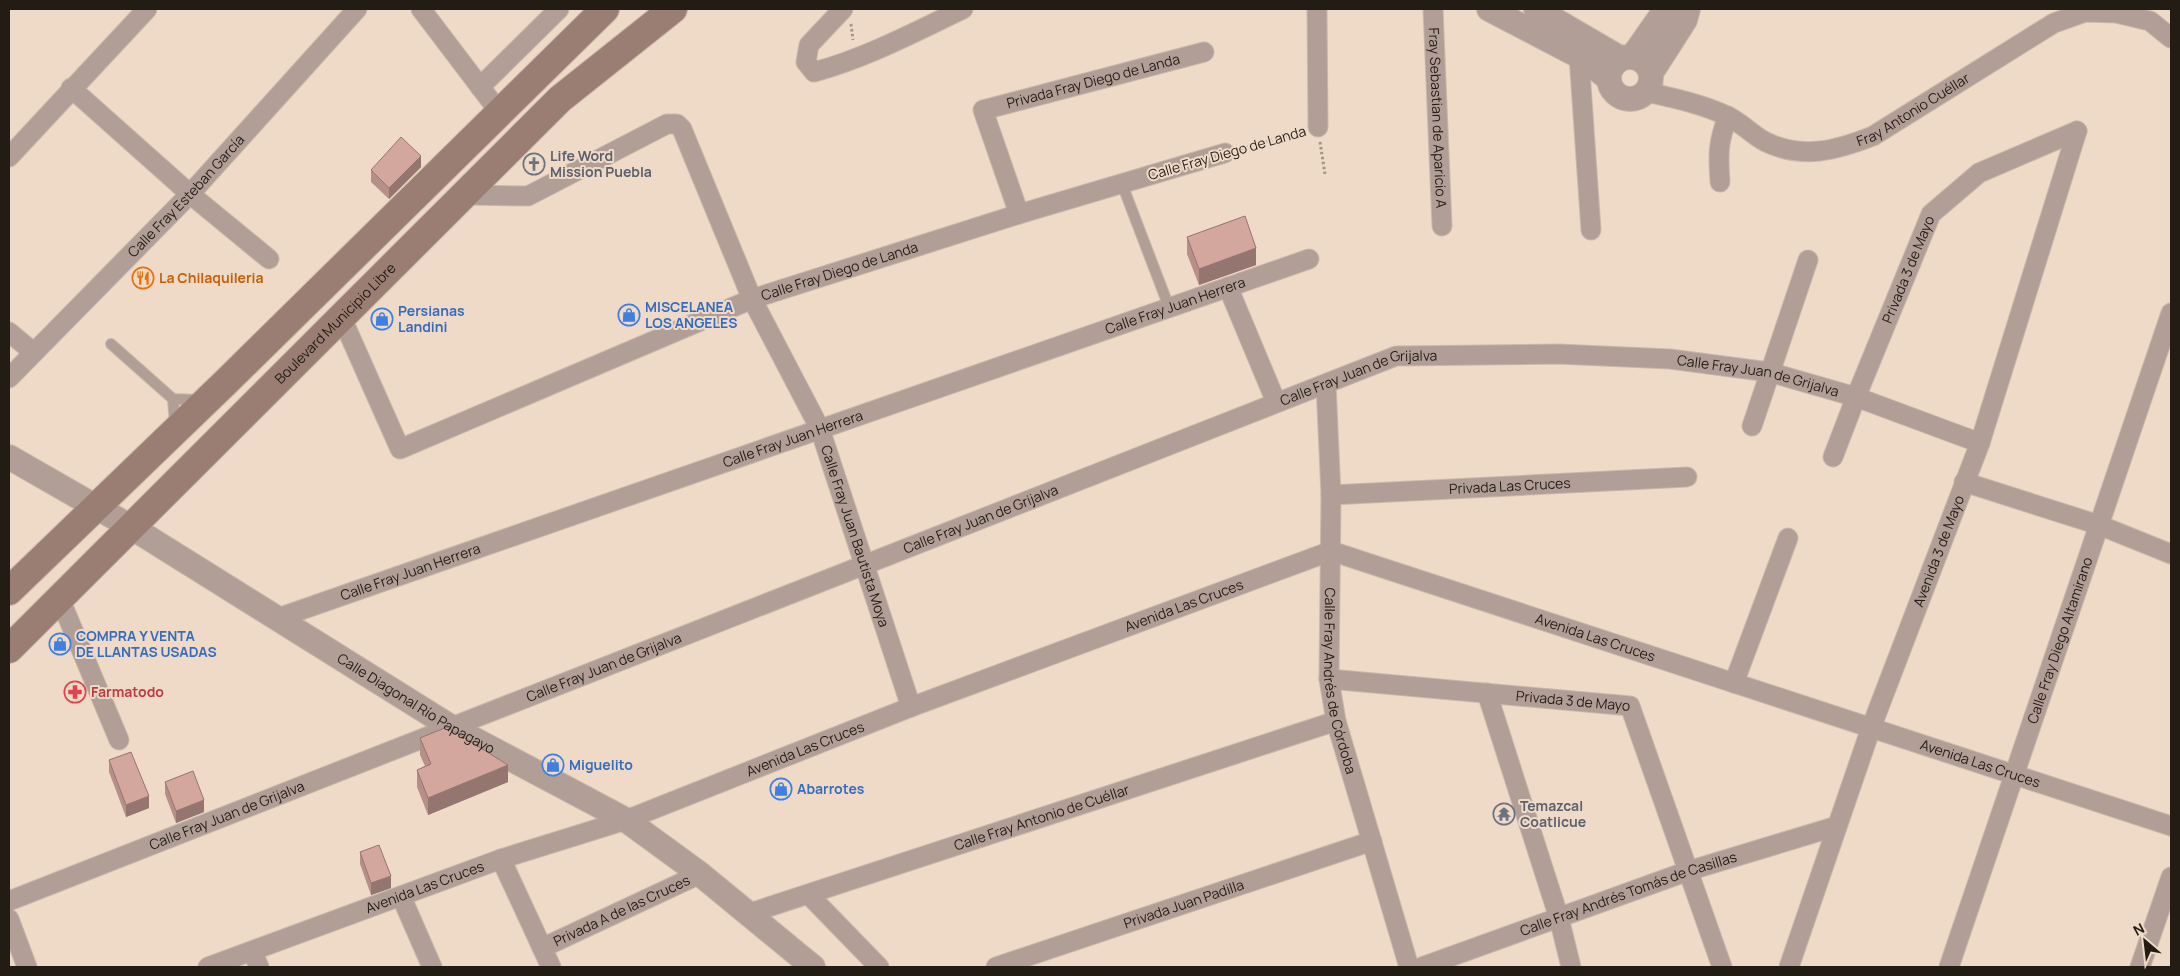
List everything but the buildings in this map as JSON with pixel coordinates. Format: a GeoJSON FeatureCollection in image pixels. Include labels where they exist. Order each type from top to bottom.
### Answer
{"type":"FeatureCollection","features":[{"type":"Feature","properties":{"kind":"main road"},"geometry":{"type":"LineString","coordinates":[[9,591],[605,9]]}},
{"type":"Feature","properties":{"kind":"main road","name":"Boulevard Municipio Libre"},"geometry":{"type":"LineString","coordinates":[[9,648],[560,99],[673,9]]}},
{"type":"Feature","properties":{"kind":"street"},"geometry":{"type":"LineString","coordinates":[[9,157],[147,9]]}},
{"type":"Feature","properties":{"kind":"street","name":"Calle Fray Esteban García"},"geometry":{"type":"LineString","coordinates":[[9,378],[190,194],[357,9]]}},
{"type":"Feature","properties":{"kind":"street"},"geometry":{"type":"LineString","coordinates":[[421,9],[500,113]]}},
{"type":"Feature","properties":{"kind":"street"},"geometry":{"type":"LineString","coordinates":[[480,86],[559,9]]}},
{"type":"Feature","properties":{"kind":"street"},"geometry":{"type":"LineString","coordinates":[[846,12],[809,45],[806,62],[814,72],[858,57],[963,9]]}},
{"type":"Feature","properties":{"kind":"street"},"geometry":{"type":"LineString","coordinates":[[1317,9],[1318,127]]}},
{"type":"Feature","properties":{"kind":"street","name":"Fray Sebastian de Aparicio A"},"geometry":{"type":"LineString","coordinates":[[1433,9],[1442,226]]}},
{"type":"Feature","properties":{"kind":"street"},"geometry":{"type":"LineString","coordinates":[[1489,9],[1579,56],[1621,64],[1645,62],[1648,82]]}},
{"type":"Feature","properties":{"kind":"street"},"geometry":{"type":"LineString","coordinates":[[1536,9],[1621,64]]}},
{"type":"Feature","properties":{"kind":"street"},"geometry":{"type":"LineString","coordinates":[[1666,9],[1621,64],[1610,86],[1619,96],[1633,99],[1648,82],[1685,20],[1688,9]]}},
{"type":"Feature","properties":{"kind":"street","name":"Fray Antonio Cuéllar"},"geometry":{"type":"LineString","coordinates":[[1648,82],[1684,101],[1728,116],[1766,142],[1800,153],[1822,152],[1846,147],[1873,136],[2054,23],[2085,12],[2116,13],[2150,21],[2171,38]]}},
{"type":"Feature","properties":{"kind":"street","name":"Privada Fray Diego de Landa"},"geometry":{"type":"LineString","coordinates":[[1019,214],[983,110],[1204,52]]}},
{"type":"Feature","properties":{"kind":"street"},"geometry":{"type":"LineString","coordinates":[[1579,56],[1590,230]]}},
{"type":"Feature","properties":{"kind":"street"},"geometry":{"type":"LineString","coordinates":[[72,88],[190,194],[269,259]]}},
{"type":"Feature","properties":{"kind":"street"},"geometry":{"type":"LineString","coordinates":[[1720,182],[1718,157],[1720,137],[1728,116]]}},
{"type":"Feature","properties":{"kind":"street","name":"Calle Fray Juan Bautista Moya"},"geometry":{"type":"LineString","coordinates":[[465,195],[528,196],[667,124],[677,124],[682,129],[752,300],[820,429],[911,707]]}},
{"type":"Feature","properties":{"kind":"street","name":"Privada 3 de Mayo"},"geometry":{"type":"LineString","coordinates":[[1833,458],[1931,214],[1979,173],[2077,131]]}},
{"type":"Feature","properties":{"kind":"street","name":"Avenida 3 de Mayo"},"geometry":{"type":"LineString","coordinates":[[1789,967],[1871,728],[1980,443],[2077,131]]}},
{"type":"Feature","properties":{"kind":"street","name":"Calle Fray Diego de Landa"},"geometry":{"type":"LineString","coordinates":[[341,316],[400,449],[752,300],[1019,214],[1225,153]]}},
{"type":"Feature","properties":{"kind":"street","name":"Calle Fray Juan Herrera"},"geometry":{"type":"LineString","coordinates":[[278,618],[1309,259]]}},
{"type":"Feature","properties":{"kind":"street"},"geometry":{"type":"LineString","coordinates":[[1752,426],[1808,260]]}},
{"type":"Feature","properties":{"kind":"street"},"geometry":{"type":"LineString","coordinates":[[1228,287],[1276,402]]}},
{"type":"Feature","properties":{"kind":"street","name":"Calle Fray Diego Altamirano"},"geometry":{"type":"LineString","coordinates":[[1949,967],[2171,313]]}},
{"type":"Feature","properties":{"kind":"street"},"geometry":{"type":"LineString","coordinates":[[9,332],[33,352]]}},
{"type":"Feature","properties":{"kind":"street","name":"Calle Fray Juan de Grijalva"},"geometry":{"type":"LineString","coordinates":[[9,901],[1396,356],[1586,355],[1670,359],[1769,372],[1856,397],[1980,443]]}},
{"type":"Feature","properties":{"kind":"street","name":"Calle Fray Andrés de Córdoba"},"geometry":{"type":"LineString","coordinates":[[1326,384],[1331,495],[1329,679],[1336,721],[1409,967]]}},
{"type":"Feature","properties":{"kind":"street","name":"Calle Diagonal Río Papagayo"},"geometry":{"type":"LineString","coordinates":[[9,456],[132,527],[452,727],[626,820],[700,874],[813,967]]}},
{"type":"Feature","properties":{"kind":"street","name":"Privada Las Cruces"},"geometry":{"type":"LineString","coordinates":[[1331,495],[1687,477]]}},
{"type":"Feature","properties":{"kind":"street"},"geometry":{"type":"LineString","coordinates":[[1964,482],[2099,525],[2171,554]]}},
{"type":"Feature","properties":{"kind":"street"},"geometry":{"type":"LineString","coordinates":[[1734,683],[1788,538]]}},
{"type":"Feature","properties":{"kind":"street","name":"Avenida Las Cruces"},"geometry":{"type":"LineString","coordinates":[[208,967],[255,959],[401,896],[501,859],[626,820],[911,707],[1331,551],[2171,826]]}},
{"type":"Feature","properties":{"kind":"street"},"geometry":{"type":"LineString","coordinates":[[60,598],[119,740]]}},
{"type":"Feature","properties":{"kind":"street","name":"Privada 3 de Mayo"},"geometry":{"type":"LineString","coordinates":[[1329,679],[1630,706],[1722,967]]}},
{"type":"Feature","properties":{"kind":"street"},"geometry":{"type":"LineString","coordinates":[[1488,693],[1559,918],[1571,967]]}},
{"type":"Feature","properties":{"kind":"street","name":"Calle Fray Antonio de Cuéllar"},"geometry":{"type":"LineString","coordinates":[[747,914],[1336,721]]}},
{"type":"Feature","properties":{"kind":"street","name":"Calle Fray Andrés Tomás de Casillas"},"geometry":{"type":"LineString","coordinates":[[1422,967],[1688,871],[1837,826]]}},
{"type":"Feature","properties":{"kind":"street","name":"Privada Juan Padilla"},"geometry":{"type":"LineString","coordinates":[[996,967],[1372,841]]}},
{"type":"Feature","properties":{"kind":"street"},"geometry":{"type":"LineString","coordinates":[[501,859],[550,967]]}},
{"type":"Feature","properties":{"kind":"street","name":"Privada A de las Cruces"},"geometry":{"type":"LineString","coordinates":[[542,948],[700,874]]}},
{"type":"Feature","properties":{"kind":"street"},"geometry":{"type":"LineString","coordinates":[[2140,967],[2171,877]]}},
{"type":"Feature","properties":{"kind":"street"},"geometry":{"type":"LineString","coordinates":[[809,895],[879,967]]}},
{"type":"Feature","properties":{"kind":"street"},"geometry":{"type":"LineString","coordinates":[[401,896],[432,967]]}},
{"type":"Feature","properties":{"kind":"street"},"geometry":{"type":"LineString","coordinates":[[9,919],[27,967]]}},
{"type":"Feature","properties":{"kind":"lane"},"geometry":{"type":"LineString","coordinates":[[1122,184],[1170,307]]}},
{"type":"Feature","properties":{"kind":"lane"},"geometry":{"type":"LineString","coordinates":[[111,344],[173,399],[206,400]]}},
{"type":"Feature","properties":{"kind":"lane"},"geometry":{"type":"LineString","coordinates":[[173,399],[175,430]]}},
{"type":"Feature","properties":{"kind":"path"},"geometry":{"type":"LineString","coordinates":[[846,12],[858,57]]}},
{"type":"Feature","properties":{"kind":"path"},"geometry":{"type":"LineString","coordinates":[[1318,127],[1325,174]]}},
{"type":"Feature","properties":{"kind":"path","name":"Calle Fray Diego de Landa"},"geometry":{"type":"LineString","coordinates":[[1225,153],[1318,127]]}},
{"type":"Feature","properties":{"kind":"place","name":"Life Word Mission Puebla"},"geometry":{"type":"Point","coordinates":[534,164]}},
{"type":"Feature","properties":{"kind":"place","name":"La Chilaquileria"},"geometry":{"type":"Point","coordinates":[143,278]}},
{"type":"Feature","properties":{"kind":"place","name":"MISCELANEA LOS ANGELES"},"geometry":{"type":"Point","coordinates":[629,315]}},
{"type":"Feature","properties":{"kind":"place","name":"Persianas Landini"},"geometry":{"type":"Point","coordinates":[382,319]}},
{"type":"Feature","properties":{"kind":"place","name":"COMPRA Y VENTA DE LLANTAS USADAS"},"geometry":{"type":"Point","coordinates":[60,644]}},
{"type":"Feature","properties":{"kind":"place","name":"Farmatodo"},"geometry":{"type":"Point","coordinates":[75,692]}},
{"type":"Feature","properties":{"kind":"place","name":"Miguelito"},"geometry":{"type":"Point","coordinates":[553,765]}},
{"type":"Feature","properties":{"kind":"place","name":"Abarrotes"},"geometry":{"type":"Point","coordinates":[781,789]}},
{"type":"Feature","properties":{"kind":"place","name":"Temazcal Coatlicue"},"geometry":{"type":"Point","coordinates":[1504,814]}}]}
